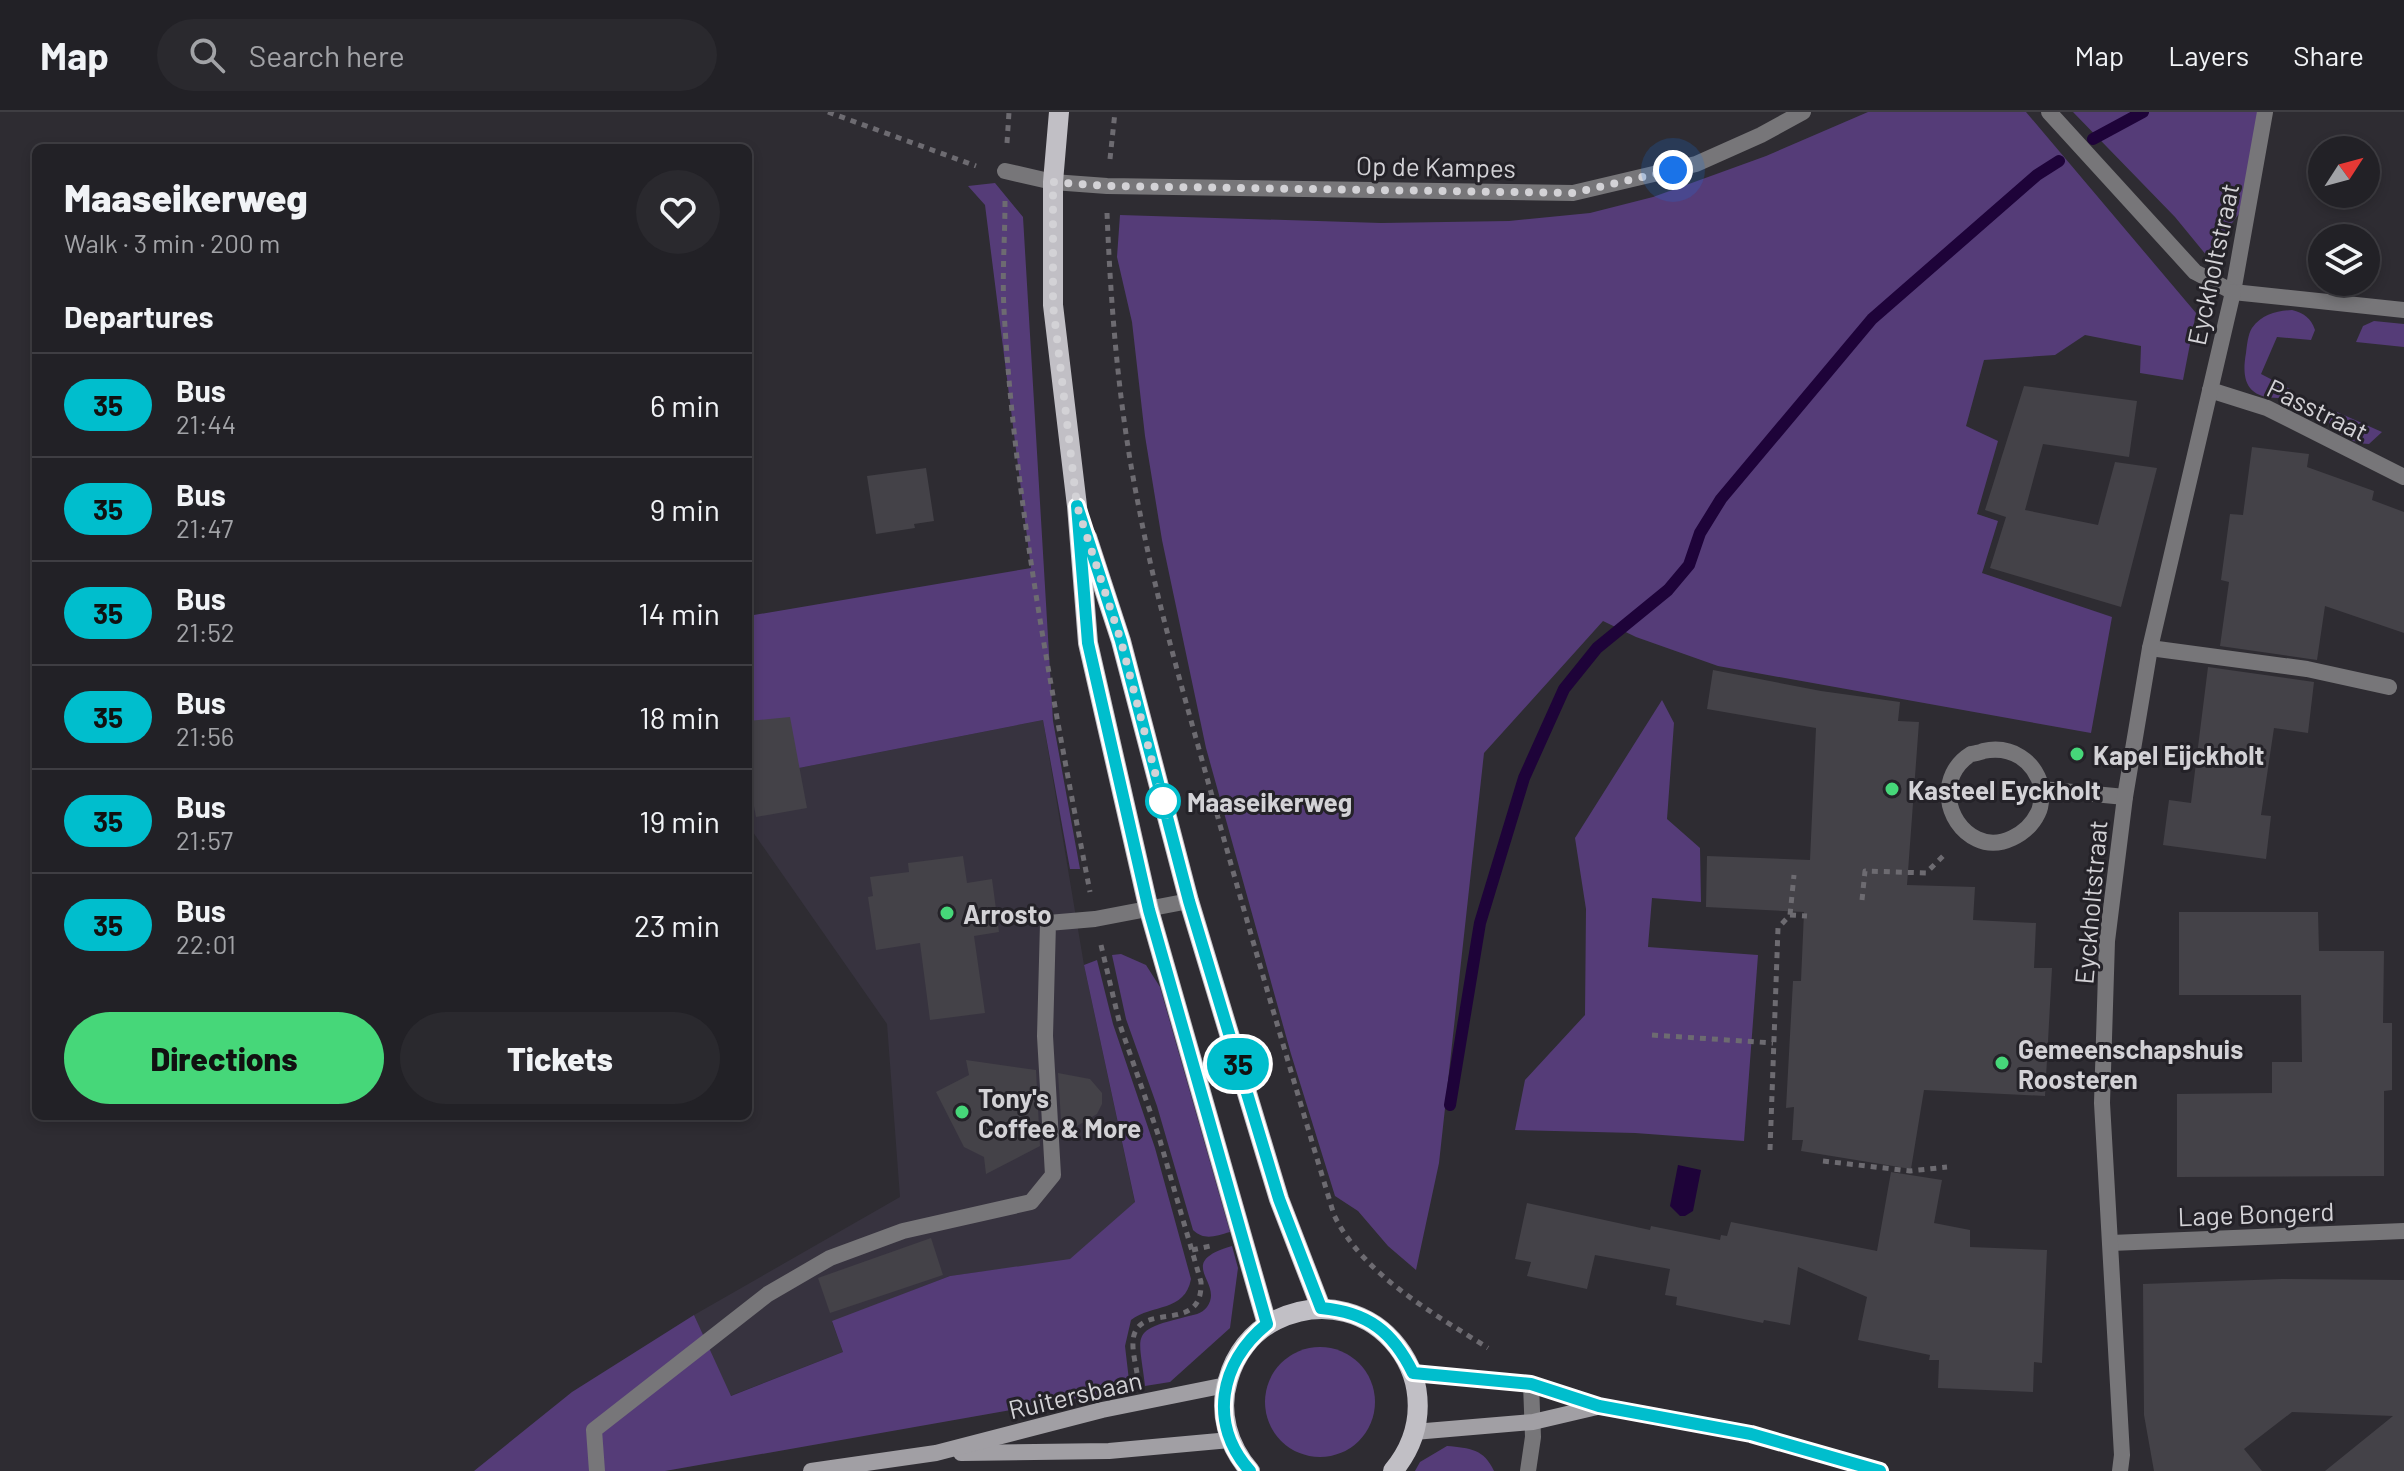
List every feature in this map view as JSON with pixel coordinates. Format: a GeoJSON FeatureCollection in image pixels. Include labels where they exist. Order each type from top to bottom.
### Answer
{"type":"FeatureCollection","features":[{"type":"Feature","properties":{"kind":"main road"},"geometry":{"type":"LineString","coordinates":[[1059,112],[1053,182],[1053,305],[1077,506],[1088,643],[1149,910],[1267,1324]]}},
{"type":"Feature","properties":{"kind":"main road"},"geometry":{"type":"LineString","coordinates":[[1077,506],[1121,641],[1189,901],[1279,1199],[1321,1308]]}},
{"type":"Feature","properties":{"kind":"main road"},"geometry":{"type":"LineString","coordinates":[[1250,1471],[1230,1440],[1225,1416],[1226,1385],[1240,1351],[1267,1324],[1293,1312],[1321,1308],[1350,1313],[1377,1326],[1399,1347],[1413,1373],[1418,1405],[1414,1432],[1408,1449],[1393,1471]]}},
{"type":"Feature","properties":{"kind":"street","name":"Op de Kampes"},"geometry":{"type":"LineString","coordinates":[[1005,171],[1053,182],[1107,186],[1573,193],[1696,164],[1803,112]]}},
{"type":"Feature","properties":{"kind":"street"},"geometry":{"type":"LineString","coordinates":[[2049,112],[2195,272],[2233,292],[2404,310]]}},
{"type":"Feature","properties":{"kind":"street","name":"Eyckholtstraat"},"geometry":{"type":"LineString","coordinates":[[2120,1471],[2122,1455],[2102,1103],[2107,941],[2125,797],[2150,648],[2233,292],[2265,112]]}},
{"type":"Feature","properties":{"kind":"street","name":"Passtraat"},"geometry":{"type":"LineString","coordinates":[[2210,390],[2267,408],[2404,477]]}},
{"type":"Feature","properties":{"kind":"street"},"geometry":{"type":"LineString","coordinates":[[2150,648],[2307,669],[2389,687]]}},
{"type":"Feature","properties":{"kind":"street"},"geometry":{"type":"LineString","coordinates":[[1997,748],[2018,754],[2034,768],[2042,789],[2040,810],[2029,828],[2006,842],[1979,840],[1958,824],[1948,799],[1953,773],[1971,754],[1997,748]]}},
{"type":"Feature","properties":{"kind":"street"},"geometry":{"type":"LineString","coordinates":[[2042,789],[2125,797]]}},
{"type":"Feature","properties":{"kind":"street"},"geometry":{"type":"LineString","coordinates":[[597,1471],[594,1430],[768,1294],[830,1258],[903,1231],[1031,1202],[1053,1175],[1045,1036],[1048,923],[1095,919],[1189,901]]}},
{"type":"Feature","properties":{"kind":"street","name":"Lage Bongerd"},"geometry":{"type":"LineString","coordinates":[[2111,1243],[2404,1231]]}},
{"type":"Feature","properties":{"kind":"street"},"geometry":{"type":"LineString","coordinates":[[1413,1373],[1531,1384],[1599,1406],[1751,1434],[1880,1471]]}},
{"type":"Feature","properties":{"kind":"street"},"geometry":{"type":"LineString","coordinates":[[1528,1471],[1533,1422],[1531,1384]]}},
{"type":"Feature","properties":{"kind":"street","name":"Ruitersbaan"},"geometry":{"type":"LineString","coordinates":[[811,1471],[936,1453],[1102,1410],[1226,1385]]}},
{"type":"Feature","properties":{"kind":"street"},"geometry":{"type":"LineString","coordinates":[[1414,1432],[1533,1422],[1599,1406]]}},
{"type":"Feature","properties":{"kind":"street","name":"Ruitersbaan"},"geometry":{"type":"LineString","coordinates":[[936,1453],[1109,1451],[1230,1440]]}},
{"type":"Feature","properties":{"kind":"path"},"geometry":{"type":"LineString","coordinates":[[828,112],[971,165],[1005,171]]}},
{"type":"Feature","properties":{"kind":"path"},"geometry":{"type":"LineString","coordinates":[[1115,112],[1107,186],[1110,278],[1120,395],[1139,508],[1194,731],[1261,973],[1334,1215],[1350,1243],[1372,1267],[1469,1336]]}},
{"type":"Feature","properties":{"kind":"path"},"geometry":{"type":"LineString","coordinates":[[1862,900],[1865,871],[1926,873],[1969,832]]}},
{"type":"Feature","properties":{"kind":"path"},"geometry":{"type":"LineString","coordinates":[[1770,1150],[1778,928],[1790,915],[1794,875]]}},
{"type":"Feature","properties":{"kind":"path"},"geometry":{"type":"LineString","coordinates":[[1790,915],[1807,916]]}},
{"type":"Feature","properties":{"kind":"path"},"geometry":{"type":"LineString","coordinates":[[1652,1035],[1773,1043]]}},
{"type":"Feature","properties":{"kind":"path"},"geometry":{"type":"LineString","coordinates":[[1823,1161],[1910,1171],[1947,1167]]}},
{"type":"Feature","properties":{"kind":"path"},"geometry":{"type":"LineString","coordinates":[[1137,1378],[1133,1341],[1136,1329],[1146,1322],[1190,1310],[1199,1299],[1201,1282],[1192,1250]]}},
{"type":"Feature","properties":{"kind":"shaded area"},"geometry":{"type":"Polygon","coordinates":[[[1868,112],[2026,112],[2196,313],[2183,380],[2140,373],[2141,346],[2085,335],[2055,355],[1984,360],[1966,426],[1998,441],[1977,514],[1998,521],[1982,573],[2112,617],[2091,733],[1718,666],[1636,637],[1603,621],[1484,753],[1439,1163],[1416,1270],[1388,1246],[1358,1211],[1335,1196],[1291,1054],[1206,748],[1162,540],[1145,436],[1132,322],[1117,257],[1120,215],[1381,223],[1509,221],[1590,213],[1653,197],[1766,156],[1868,112]]]}},
{"type":"Feature","properties":{"kind":"shaded area"},"geometry":{"type":"Polygon","coordinates":[[[2073,112],[2258,112],[2242,210],[2207,256],[2175,217],[2073,112]]]}},
{"type":"Feature","properties":{"kind":"shaded area"},"geometry":{"type":"Polygon","coordinates":[[[995,183],[1023,217],[1053,721],[1080,869],[1070,869],[1043,720],[752,777],[752,615],[1031,568],[985,205],[968,186],[995,183]]]}},
{"type":"Feature","properties":{"kind":"shaded area"},"geometry":{"type":"Polygon","coordinates":[[[2292,310],[2306,317],[2315,330],[2311,340],[2277,337],[2261,374],[2290,389],[2281,398],[2260,395],[2246,380],[2245,363],[2250,333],[2265,316],[2292,310]]]}},
{"type":"Feature","properties":{"kind":"shaded area"},"geometry":{"type":"Polygon","coordinates":[[[2374,321],[2404,324],[2404,347],[2356,342],[2363,326],[2374,321]]]}},
{"type":"Feature","properties":{"kind":"shaded area"},"geometry":{"type":"Polygon","coordinates":[[[2328,408],[2382,432],[2369,444],[2349,439],[2328,421],[2325,415],[2328,408]]]}},
{"type":"Feature","properties":{"kind":"shaded area"},"geometry":{"type":"Polygon","coordinates":[[[1662,700],[1674,723],[1667,819],[1700,848],[1701,902],[1652,898],[1648,947],[1758,955],[1744,1141],[1635,1133],[1515,1130],[1525,1080],[1585,1015],[1586,909],[1575,838],[1662,700]]]}},
{"type":"Feature","properties":{"kind":"shaded area"},"geometry":{"type":"Polygon","coordinates":[[[1043,720],[1084,965],[1135,1203],[1070,1260],[950,1276],[832,1322],[843,1352],[730,1396],[694,1315],[900,1197],[887,1024],[752,831],[752,777],[1043,720]]]}},
{"type":"Feature","properties":{"kind":"shaded area"},"geometry":{"type":"Polygon","coordinates":[[[1121,954],[1146,965],[1160,987],[1230,1232],[1206,1237],[1193,1230],[1157,1106],[1126,1019],[1112,955],[1121,954]]]}},
{"type":"Feature","properties":{"kind":"shaded area"},"geometry":{"type":"Polygon","coordinates":[[[1097,960],[1113,1024],[1155,1148],[1191,1279],[1188,1290],[1175,1302],[1131,1320],[1125,1346],[1130,1389],[665,1471],[474,1471],[572,1392],[694,1315],[731,1396],[843,1352],[832,1321],[950,1276],[1070,1259],[1135,1202],[1084,965],[1097,960]]]}},
{"type":"Feature","properties":{"kind":"shaded area"},"geometry":{"type":"Polygon","coordinates":[[[1678,1165],[1701,1170],[1693,1211],[1685,1216],[1680,1216],[1670,1206],[1678,1165]]]}},
{"type":"Feature","properties":{"kind":"shaded area"},"geometry":{"type":"Polygon","coordinates":[[[1232,1246],[1238,1268],[1230,1328],[1170,1382],[1145,1386],[1140,1345],[1142,1337],[1154,1326],[1197,1314],[1207,1307],[1211,1298],[1203,1266],[1215,1252],[1232,1246]]]}},
{"type":"Feature","properties":{"kind":"shaded area"},"geometry":{"type":"Polygon","coordinates":[[[1320,1347],[1341,1351],[1359,1363],[1371,1381],[1375,1402],[1371,1423],[1359,1441],[1341,1453],[1320,1457],[1299,1453],[1281,1441],[1269,1423],[1265,1402],[1269,1381],[1281,1363],[1299,1351],[1320,1347]]]}},
{"type":"Feature","properties":{"kind":"shaded area"},"geometry":{"type":"Polygon","coordinates":[[[1447,1446],[1481,1454],[1494,1471],[1415,1471],[1420,1462],[1447,1446]]]}},
{"type":"Feature","properties":{"kind":"building"},"geometry":{"type":"Polygon","coordinates":[[[2024,386],[2137,401],[2129,457],[2043,444],[2025,510],[2098,525],[2115,462],[2157,468],[2121,607],[1990,568],[2006,517],[1985,510],[2024,386]]]}},
{"type":"Feature","properties":{"kind":"building"},"geometry":{"type":"Polygon","coordinates":[[[2252,447],[2309,454],[2307,467],[2374,491],[2372,500],[2404,512],[2404,633],[2325,606],[2317,660],[2220,646],[2229,582],[2221,580],[2230,514],[2243,515],[2252,447]]]}},
{"type":"Feature","properties":{"kind":"building"},"geometry":{"type":"Polygon","coordinates":[[[926,468],[934,521],[914,524],[915,528],[876,534],[867,476],[926,468]]]}},
{"type":"Feature","properties":{"kind":"building"},"geometry":{"type":"Polygon","coordinates":[[[2208,667],[2314,682],[2308,733],[2274,728],[2261,815],[2271,816],[2266,859],[2163,845],[2169,800],[2191,803],[2208,667]]]}},
{"type":"Feature","properties":{"kind":"building"},"geometry":{"type":"Polygon","coordinates":[[[1713,670],[1821,691],[1900,702],[1898,721],[1919,722],[1907,885],[1975,887],[1973,920],[2036,923],[2034,968],[2052,968],[2045,1096],[1924,1090],[1911,1169],[1801,1151],[1803,1140],[1792,1140],[1794,1107],[1786,1108],[1793,981],[1801,981],[1804,912],[1706,907],[1707,856],[1810,860],[1816,728],[1707,709],[1713,670]]]}},
{"type":"Feature","properties":{"kind":"building"},"geometry":{"type":"Polygon","coordinates":[[[790,717],[807,808],[756,817],[752,796],[752,721],[790,717]]]}},
{"type":"Feature","properties":{"kind":"building"},"geometry":{"type":"Polygon","coordinates":[[[963,856],[967,883],[992,879],[999,932],[974,936],[985,1013],[930,1020],[920,943],[876,950],[868,897],[873,896],[870,877],[909,872],[908,863],[963,856]]]}},
{"type":"Feature","properties":{"kind":"building"},"geometry":{"type":"Polygon","coordinates":[[[2179,912],[2318,912],[2319,951],[2384,951],[2383,1023],[2392,1023],[2392,1090],[2384,1091],[2384,1176],[2177,1177],[2177,1094],[2272,1093],[2272,1062],[2302,1062],[2301,995],[2179,995],[2179,912]]]}},
{"type":"Feature","properties":{"kind":"building"},"geometry":{"type":"Polygon","coordinates":[[[966,1060],[1036,1070],[1040,1146],[986,1174],[984,1157],[964,1147],[936,1092],[969,1075],[966,1060]]]}},
{"type":"Feature","properties":{"kind":"building"},"geometry":{"type":"Polygon","coordinates":[[[1058,1073],[1090,1079],[1102,1093],[1102,1104],[1097,1114],[1062,1135],[1058,1073]]]}},
{"type":"Feature","properties":{"kind":"building"},"geometry":{"type":"Polygon","coordinates":[[[1891,1172],[1942,1180],[1934,1223],[1970,1230],[1970,1247],[2047,1250],[2042,1363],[2034,1362],[2033,1392],[1938,1388],[1939,1360],[1929,1360],[1930,1355],[1858,1340],[1867,1297],[1798,1267],[1790,1325],[1764,1320],[1763,1323],[1676,1305],[1677,1297],[1665,1295],[1670,1269],[1595,1255],[1587,1289],[1527,1276],[1531,1262],[1515,1259],[1527,1203],[1650,1230],[1651,1226],[1720,1240],[1721,1235],[1727,1236],[1731,1222],[1877,1251],[1891,1172]]]}},
{"type":"Feature","properties":{"kind":"building"},"geometry":{"type":"Polygon","coordinates":[[[931,1238],[943,1275],[830,1313],[818,1278],[931,1238]]]}},
{"type":"Feature","properties":{"kind":"building"},"geometry":{"type":"Polygon","coordinates":[[[2281,1279],[2404,1280],[2404,1471],[2325,1471],[2393,1416],[2292,1412],[2244,1449],[2262,1471],[2154,1471],[2144,1415],[2143,1284],[2281,1279]]]}},
{"type":"Feature","properties":{"kind":"waterway"},"geometry":{"type":"LineString","coordinates":[[2093,139],[2143,112]]}},
{"type":"Feature","properties":{"kind":"waterway"},"geometry":{"type":"LineString","coordinates":[[1450,1105],[1480,923],[1524,778],[1564,689],[1597,648],[1668,590],[1689,565],[1700,533],[1721,499],[1872,319],[2037,175],[2059,161]]}},
{"type":"Feature","properties":{"kind":"bus line","name":"35"},"geometry":{"type":"LineString","coordinates":[[1250,1471],[1230,1440],[1224,1400],[1231,1367],[1240,1351],[1267,1324],[1149,910],[1088,643],[1077,506],[1121,641],[1189,901],[1279,1199],[1321,1308],[1350,1313],[1377,1326],[1399,1347],[1413,1373],[1531,1384],[1599,1406],[1751,1434],[1880,1471]]}},
{"type":"Feature","properties":{"kind":"place","name":"Kapel Eijckholt"},"geometry":{"type":"Point","coordinates":[2077,754]}},
{"type":"Feature","properties":{"kind":"place","name":"Kasteel Eyckholt"},"geometry":{"type":"Point","coordinates":[1892,789]}},
{"type":"Feature","properties":{"kind":"place","name":"Maaseikerweg"},"geometry":{"type":"Point","coordinates":[1163,801]}},
{"type":"Feature","properties":{"kind":"place","name":"Arrosto"},"geometry":{"type":"Point","coordinates":[947,913]}},
{"type":"Feature","properties":{"kind":"place","name":"Gemeenschapshuis Roosteren"},"geometry":{"type":"Point","coordinates":[2002,1063]}},
{"type":"Feature","properties":{"kind":"place","name":"Tony's Coffee & More"},"geometry":{"type":"Point","coordinates":[962,1112]}},
{"type":"Feature","properties":{"kind":"route"},"geometry":{"type":"LineString","coordinates":[[1163,801],[1166,815],[1121,641],[1077,506],[1053,305],[1053,182],[1107,186],[1573,193],[1673,170]]}}]}
